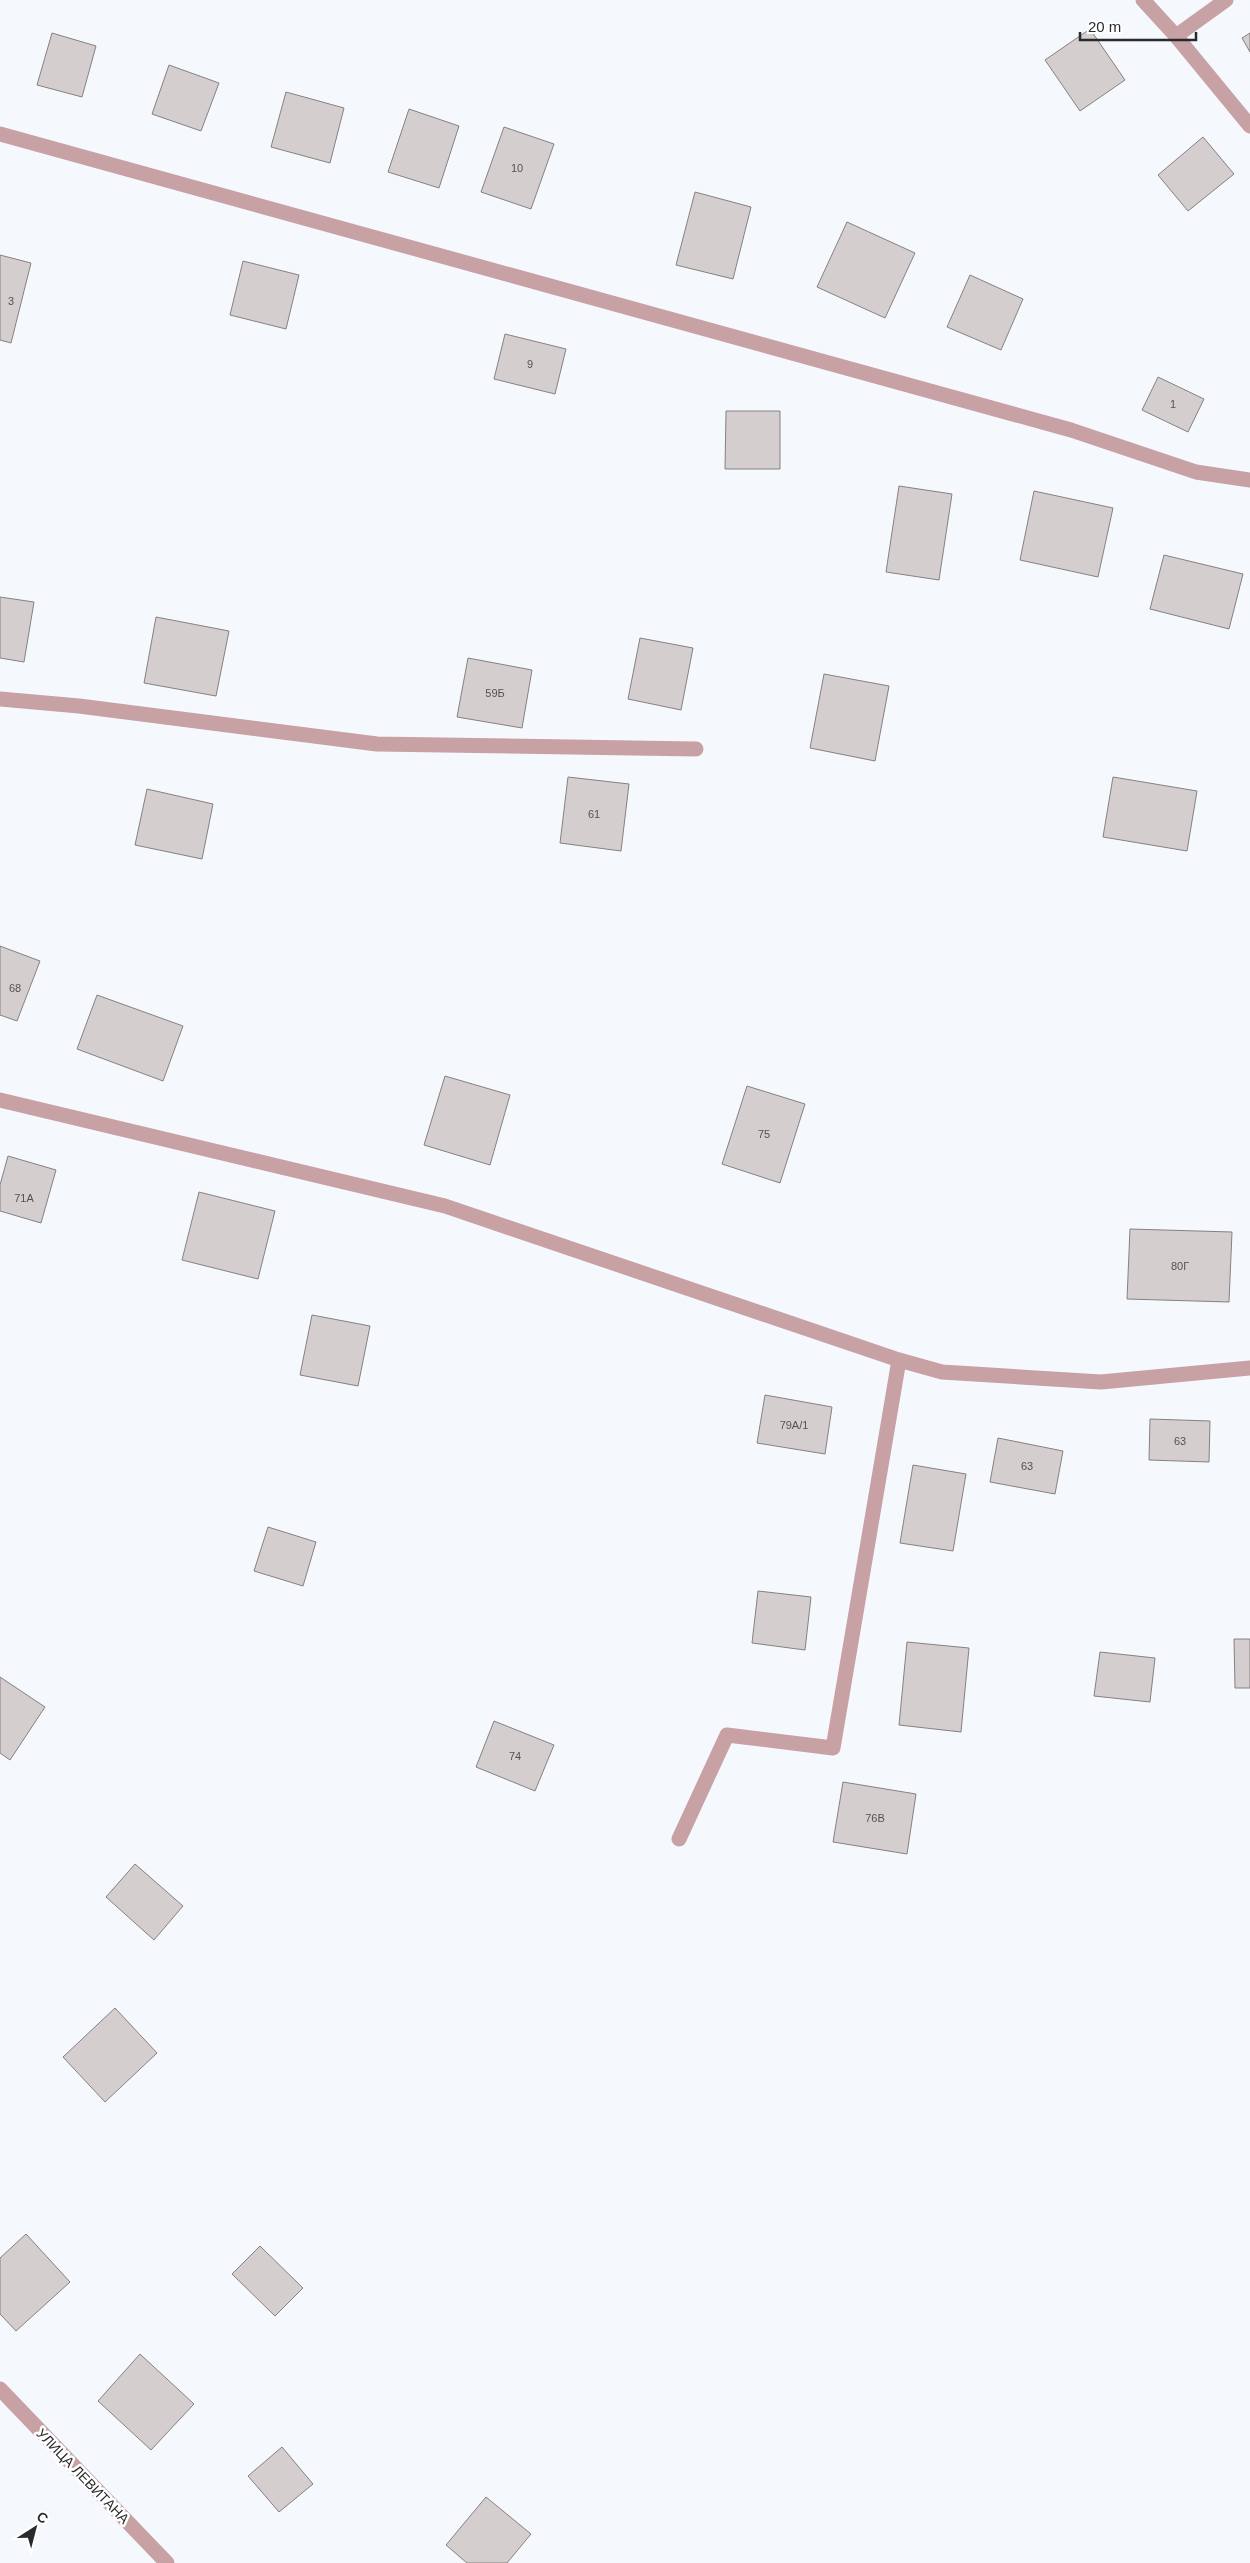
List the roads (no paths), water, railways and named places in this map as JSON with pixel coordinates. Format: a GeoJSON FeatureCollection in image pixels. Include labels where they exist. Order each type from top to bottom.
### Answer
{"type":"FeatureCollection","features":[{"type":"Feature","properties":{"kind":"street"},"geometry":{"type":"LineString","coordinates":[[1143,0],[1176,36],[1250,126]]}},
{"type":"Feature","properties":{"kind":"street"},"geometry":{"type":"LineString","coordinates":[[1176,36],[1226,0]]}},
{"type":"Feature","properties":{"kind":"street"},"geometry":{"type":"LineString","coordinates":[[0,134],[1071,430],[1196,472],[1250,480]]}},
{"type":"Feature","properties":{"kind":"street"},"geometry":{"type":"LineString","coordinates":[[0,699],[88,707],[377,744],[696,749]]}},
{"type":"Feature","properties":{"kind":"street"},"geometry":{"type":"LineString","coordinates":[[0,1100],[445,1206],[898,1360],[942,1372],[1101,1382],[1250,1368]]}},
{"type":"Feature","properties":{"kind":"street"},"geometry":{"type":"LineString","coordinates":[[679,1839],[727,1735],[833,1748],[898,1360]]}},
{"type":"Feature","properties":{"kind":"street","name":"УЛИЦА ЛЕВИТАНА"},"geometry":{"type":"LineString","coordinates":[[0,2389],[167,2563]]}}]}
